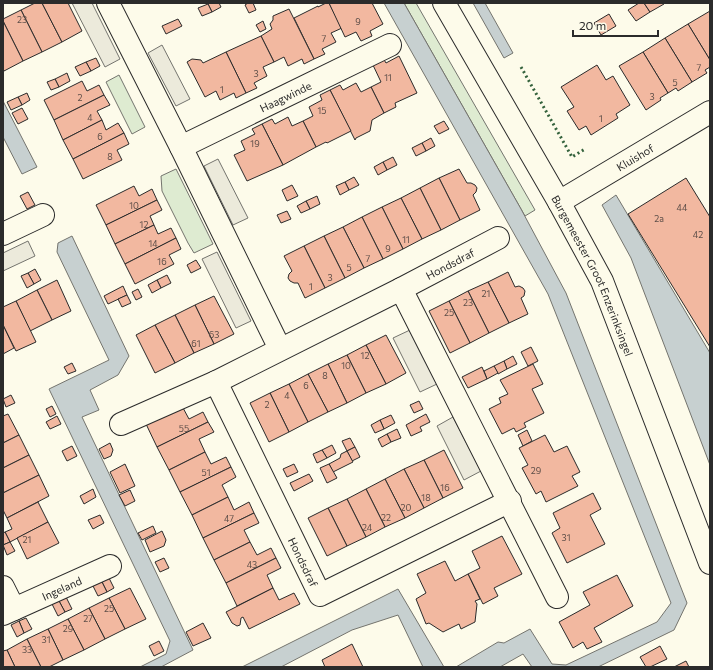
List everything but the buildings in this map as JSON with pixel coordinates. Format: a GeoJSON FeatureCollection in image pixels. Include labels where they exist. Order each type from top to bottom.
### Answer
{"type":"FeatureCollection","features":[{"type":"Feature","properties":{"kind":"street"},"geometry":{"type":"LineString","coordinates":[[108,3],[181,147],[280,349]]}},
{"type":"Feature","properties":{"kind":"street","name":"Burgemeester Groot Enzerinksingel"},"geometry":{"type":"LineString","coordinates":[[444,3],[559,202],[602,282],[710,563]]}},
{"type":"Feature","properties":{"kind":"street","name":"Haagwinde"},"geometry":{"type":"LineString","coordinates":[[181,147],[390,45]]}},
{"type":"Feature","properties":{"kind":"street","name":"Kluishof"},"geometry":{"type":"LineString","coordinates":[[559,202],[710,112]]}},
{"type":"Feature","properties":{"kind":"street"},"geometry":{"type":"LineString","coordinates":[[3,234],[43,215]]}},
{"type":"Feature","properties":{"kind":"street","name":"Hondsdraf"},"geometry":{"type":"LineString","coordinates":[[121,424],[216,382],[401,289],[498,238]]}},
{"type":"Feature","properties":{"kind":"street"},"geometry":{"type":"LineString","coordinates":[[401,289],[510,501],[557,597]]}},
{"type":"Feature","properties":{"kind":"street","name":"Hondsdraf"},"geometry":{"type":"LineString","coordinates":[[216,382],[320,595],[510,501]]}},
{"type":"Feature","properties":{"kind":"street","name":"Ingeland"},"geometry":{"type":"LineString","coordinates":[[3,587],[8,612],[110,566]]}},
{"type":"Feature","properties":{"kind":"green space"},"geometry":{"type":"Polygon","coordinates":[[[404,3],[416,3],[535,210],[525,216],[404,3]]]}},
{"type":"Feature","properties":{"kind":"green space"},"geometry":{"type":"Polygon","coordinates":[[[119,75],[145,127],[132,134],[106,82],[119,75]]]}},
{"type":"Feature","properties":{"kind":"green space"},"geometry":{"type":"Polygon","coordinates":[[[176,169],[213,244],[194,253],[162,191],[161,176],[176,169]]]}},
{"type":"Feature","properties":{"kind":"shaded area"},"geometry":{"type":"Polygon","coordinates":[[[72,3],[92,3],[120,59],[105,67],[72,3]]]}},
{"type":"Feature","properties":{"kind":"shaded area"},"geometry":{"type":"Polygon","coordinates":[[[384,3],[404,3],[521,209],[566,293],[687,603],[674,630],[598,667],[532,667],[523,654],[500,667],[456,667],[498,642],[504,643],[530,629],[552,664],[566,665],[657,622],[671,603],[548,294],[384,3]]]}},
{"type":"Feature","properties":{"kind":"shaded area"},"geometry":{"type":"Polygon","coordinates":[[[473,3],[485,3],[513,53],[504,58],[473,3]]]}},
{"type":"Feature","properties":{"kind":"shaded area"},"geometry":{"type":"Polygon","coordinates":[[[162,45],[190,99],[176,106],[148,53],[162,45]]]}},
{"type":"Feature","properties":{"kind":"shaded area"},"geometry":{"type":"Polygon","coordinates":[[[3,101],[37,167],[22,174],[3,137],[3,101]]]}},
{"type":"Feature","properties":{"kind":"shaded area"},"geometry":{"type":"Polygon","coordinates":[[[218,159],[248,218],[233,225],[204,166],[218,159]]]}},
{"type":"Feature","properties":{"kind":"shaded area"},"geometry":{"type":"Polygon","coordinates":[[[616,195],[710,353],[710,465],[631,258],[602,205],[616,195]]]}},
{"type":"Feature","properties":{"kind":"shaded area"},"geometry":{"type":"Polygon","coordinates":[[[72,236],[129,356],[118,375],[90,390],[99,410],[82,417],[193,650],[161,667],[140,667],[166,654],[170,641],[49,389],[109,360],[57,252],[58,243],[72,236]]]}},
{"type":"Feature","properties":{"kind":"shaded area"},"geometry":{"type":"Polygon","coordinates":[[[28,241],[35,256],[3,271],[3,253],[28,241]]]}},
{"type":"Feature","properties":{"kind":"shaded area"},"geometry":{"type":"Polygon","coordinates":[[[217,252],[251,321],[236,328],[202,259],[217,252]]]}},
{"type":"Feature","properties":{"kind":"shaded area"},"geometry":{"type":"Polygon","coordinates":[[[410,330],[437,384],[420,392],[393,338],[410,330]]]}},
{"type":"Feature","properties":{"kind":"shaded area"},"geometry":{"type":"Polygon","coordinates":[[[453,417],[481,471],[464,480],[437,426],[453,417]]]}},
{"type":"Feature","properties":{"kind":"shaded area"},"geometry":{"type":"Polygon","coordinates":[[[398,589],[444,667],[423,667],[398,615],[352,630],[281,667],[242,667],[398,589]]]}},
{"type":"Feature","properties":{"kind":"hedge"},"geometry":{"type":"LineString","coordinates":[[521,67],[572,157],[585,149]]}}]}
